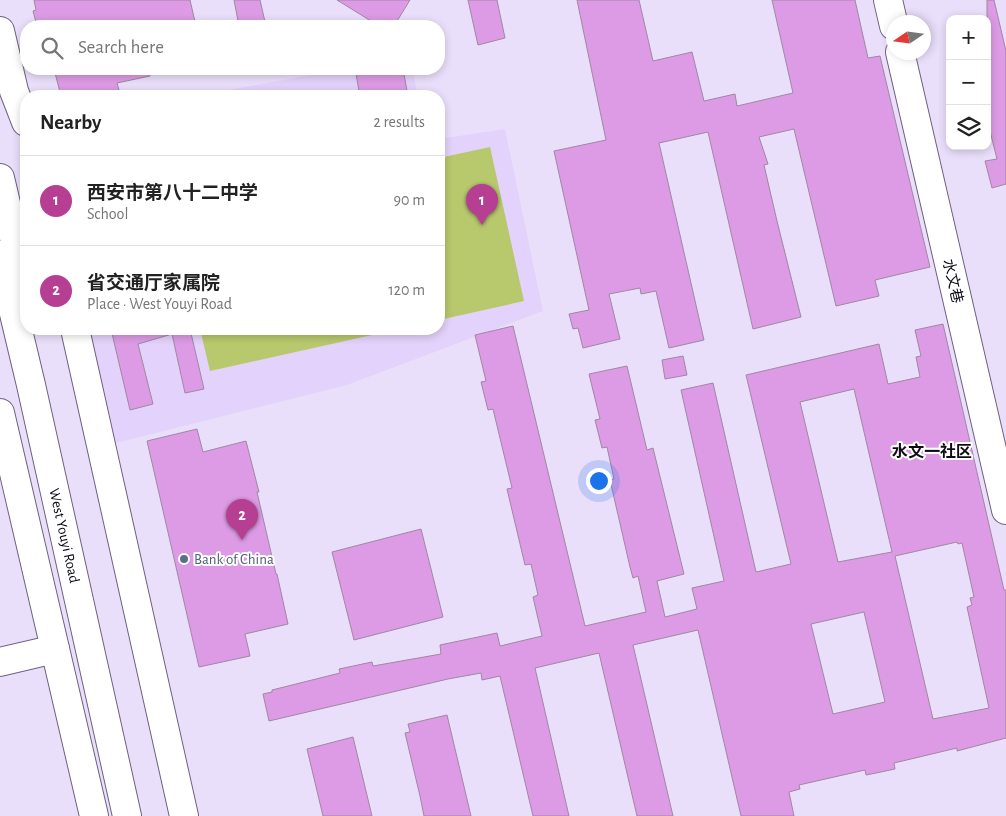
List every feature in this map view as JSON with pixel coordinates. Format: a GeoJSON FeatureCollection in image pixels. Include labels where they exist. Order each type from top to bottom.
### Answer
{"type":"FeatureCollection","features":[{"type":"Feature","properties":{"kind":"street"},"geometry":{"type":"LineString","coordinates":[[888,0],[891,15]]}},
{"type":"Feature","properties":{"kind":"street"},"geometry":{"type":"LineString","coordinates":[[0,30],[14,91],[20,106]]}},
{"type":"Feature","properties":{"kind":"street","name":"水文巷"},"geometry":{"type":"LineString","coordinates":[[902,60],[1006,510]]}},
{"type":"Feature","properties":{"kind":"street"},"geometry":{"type":"LineString","coordinates":[[0,178],[20,265]]}},
{"type":"Feature","properties":{"kind":"street","name":"West Youyi Road"},"geometry":{"type":"LineString","coordinates":[[0,255],[127,816]]}},
{"type":"Feature","properties":{"kind":"street","name":"West Youyi Road"},"geometry":{"type":"LineString","coordinates":[[36,335],[146,816]]}},
{"type":"Feature","properties":{"kind":"street"},"geometry":{"type":"LineString","coordinates":[[76,335],[184,816]]}},
{"type":"Feature","properties":{"kind":"street"},"geometry":{"type":"LineString","coordinates":[[0,414],[94,816]]}},
{"type":"Feature","properties":{"kind":"street"},"geometry":{"type":"LineString","coordinates":[[0,662],[55,649]]}},
{"type":"Feature","properties":{"kind":"shaded area"},"geometry":{"type":"Polygon","coordinates":[[[311,75],[413,75],[417,90],[229,90],[311,75]]]}},
{"type":"Feature","properties":{"kind":"shaded area"},"geometry":{"type":"Polygon","coordinates":[[[505,129],[543,311],[347,385],[112,444],[85,335],[445,335],[445,138],[505,129]]]}},
{"type":"Feature","properties":{"kind":"green space"},"geometry":{"type":"Polygon","coordinates":[[[490,147],[524,301],[445,319],[445,157],[490,147]]]}},
{"type":"Feature","properties":{"kind":"green space"},"geometry":{"type":"Polygon","coordinates":[[[201,335],[372,335],[210,371],[201,335]]]}},
{"type":"Feature","properties":{"kind":"building"},"geometry":{"type":"Polygon","coordinates":[[[34,0],[190,0],[195,20],[35,20],[33,11],[36,10],[34,0]]]}},
{"type":"Feature","properties":{"kind":"building"},"geometry":{"type":"Polygon","coordinates":[[[234,0],[260,0],[265,20],[238,20],[234,0]]]}},
{"type":"Feature","properties":{"kind":"building"},"geometry":{"type":"Polygon","coordinates":[[[337,0],[410,0],[398,20],[369,20],[337,0]]]}},
{"type":"Feature","properties":{"kind":"building"},"geometry":{"type":"Polygon","coordinates":[[[468,0],[497,0],[505,38],[478,45],[468,0]]]}},
{"type":"Feature","properties":{"kind":"building"},"geometry":{"type":"Polygon","coordinates":[[[577,0],[639,0],[653,61],[692,52],[704,101],[735,94],[737,106],[793,93],[772,0],[855,0],[868,58],[880,56],[930,267],[875,280],[879,296],[836,306],[794,129],[759,137],[768,164],[764,165],[801,317],[753,329],[708,132],[659,143],[704,340],[669,348],[656,291],[641,294],[640,288],[609,294],[620,339],[583,348],[578,328],[573,329],[569,314],[589,310],[554,151],[606,140],[577,0]]]}},
{"type":"Feature","properties":{"kind":"building"},"geometry":{"type":"Polygon","coordinates":[[[987,0],[994,0],[1006,51],[1006,184],[992,188],[985,161],[997,159],[991,135],[991,15],[987,15],[987,0]]]}},
{"type":"Feature","properties":{"kind":"building"},"geometry":{"type":"Polygon","coordinates":[[[56,75],[150,75],[117,83],[119,90],[59,90],[56,75]]]}},
{"type":"Feature","properties":{"kind":"building"},"geometry":{"type":"Polygon","coordinates":[[[356,75],[404,75],[407,90],[359,90],[356,75]]]}},
{"type":"Feature","properties":{"kind":"building"},"geometry":{"type":"Polygon","coordinates":[[[943,324],[1004,590],[1006,590],[1006,738],[957,751],[957,748],[894,763],[895,769],[866,775],[865,770],[799,785],[800,789],[789,792],[794,816],[741,816],[698,630],[633,645],[673,816],[637,816],[599,653],[535,668],[569,816],[533,816],[500,676],[482,680],[481,673],[448,679],[269,721],[263,694],[340,673],[339,669],[372,662],[373,666],[441,654],[440,645],[497,633],[500,646],[542,636],[533,597],[538,595],[531,564],[525,565],[507,489],[512,488],[493,409],[488,410],[481,382],[486,381],[475,335],[513,326],[585,626],[646,612],[638,576],[633,578],[630,567],[610,480],[614,479],[607,447],[602,448],[595,420],[600,419],[589,374],[627,366],[647,450],[653,448],[684,574],[657,581],[665,617],[697,609],[692,588],[724,581],[681,390],[713,383],[756,572],[791,564],[746,375],[879,344],[888,384],[920,377],[916,357],[921,356],[915,330],[943,324]],[[854,389],[800,402],[838,562],[892,552],[854,389]],[[957,542],[895,556],[933,719],[989,708],[967,607],[972,605],[970,598],[974,597],[962,543],[958,544],[957,542]],[[864,612],[811,624],[833,714],[885,702],[864,612]]]}},
{"type":"Feature","properties":{"kind":"building"},"geometry":{"type":"Polygon","coordinates":[[[112,335],[169,335],[138,344],[153,404],[130,410],[112,335]]]}},
{"type":"Feature","properties":{"kind":"building"},"geometry":{"type":"Polygon","coordinates":[[[172,335],[191,335],[204,389],[185,393],[172,335]]]}},
{"type":"Feature","properties":{"kind":"building"},"geometry":{"type":"Polygon","coordinates":[[[683,356],[687,375],[665,379],[662,360],[683,356]]]}},
{"type":"Feature","properties":{"kind":"building"},"geometry":{"type":"Polygon","coordinates":[[[197,429],[203,452],[246,441],[288,624],[245,634],[250,656],[199,667],[147,441],[197,429]]]}},
{"type":"Feature","properties":{"kind":"building"},"geometry":{"type":"Polygon","coordinates":[[[421,529],[443,617],[354,640],[332,552],[421,529]]]}},
{"type":"Feature","properties":{"kind":"building"},"geometry":{"type":"Polygon","coordinates":[[[447,715],[471,816],[424,816],[405,733],[410,732],[408,724],[447,715]]]}},
{"type":"Feature","properties":{"kind":"building"},"geometry":{"type":"Polygon","coordinates":[[[353,737],[372,816],[323,816],[307,749],[353,737]]]}},
{"type":"Feature","properties":{"kind":"place","name":"西安市第八十二中学"},"geometry":{"type":"Point","coordinates":[482,225]}},
{"type":"Feature","properties":{"kind":"place","name":"省交通厅家属院"},"geometry":{"type":"Point","coordinates":[242,540]}},
{"type":"Feature","properties":{"kind":"place","name":"Bank of China"},"geometry":{"type":"Point","coordinates":[184,559]}},
{"type":"Feature","properties":{"kind":"district","name":"水文一社区"},"geometry":{"type":"Point","coordinates":[932,451]}}]}
